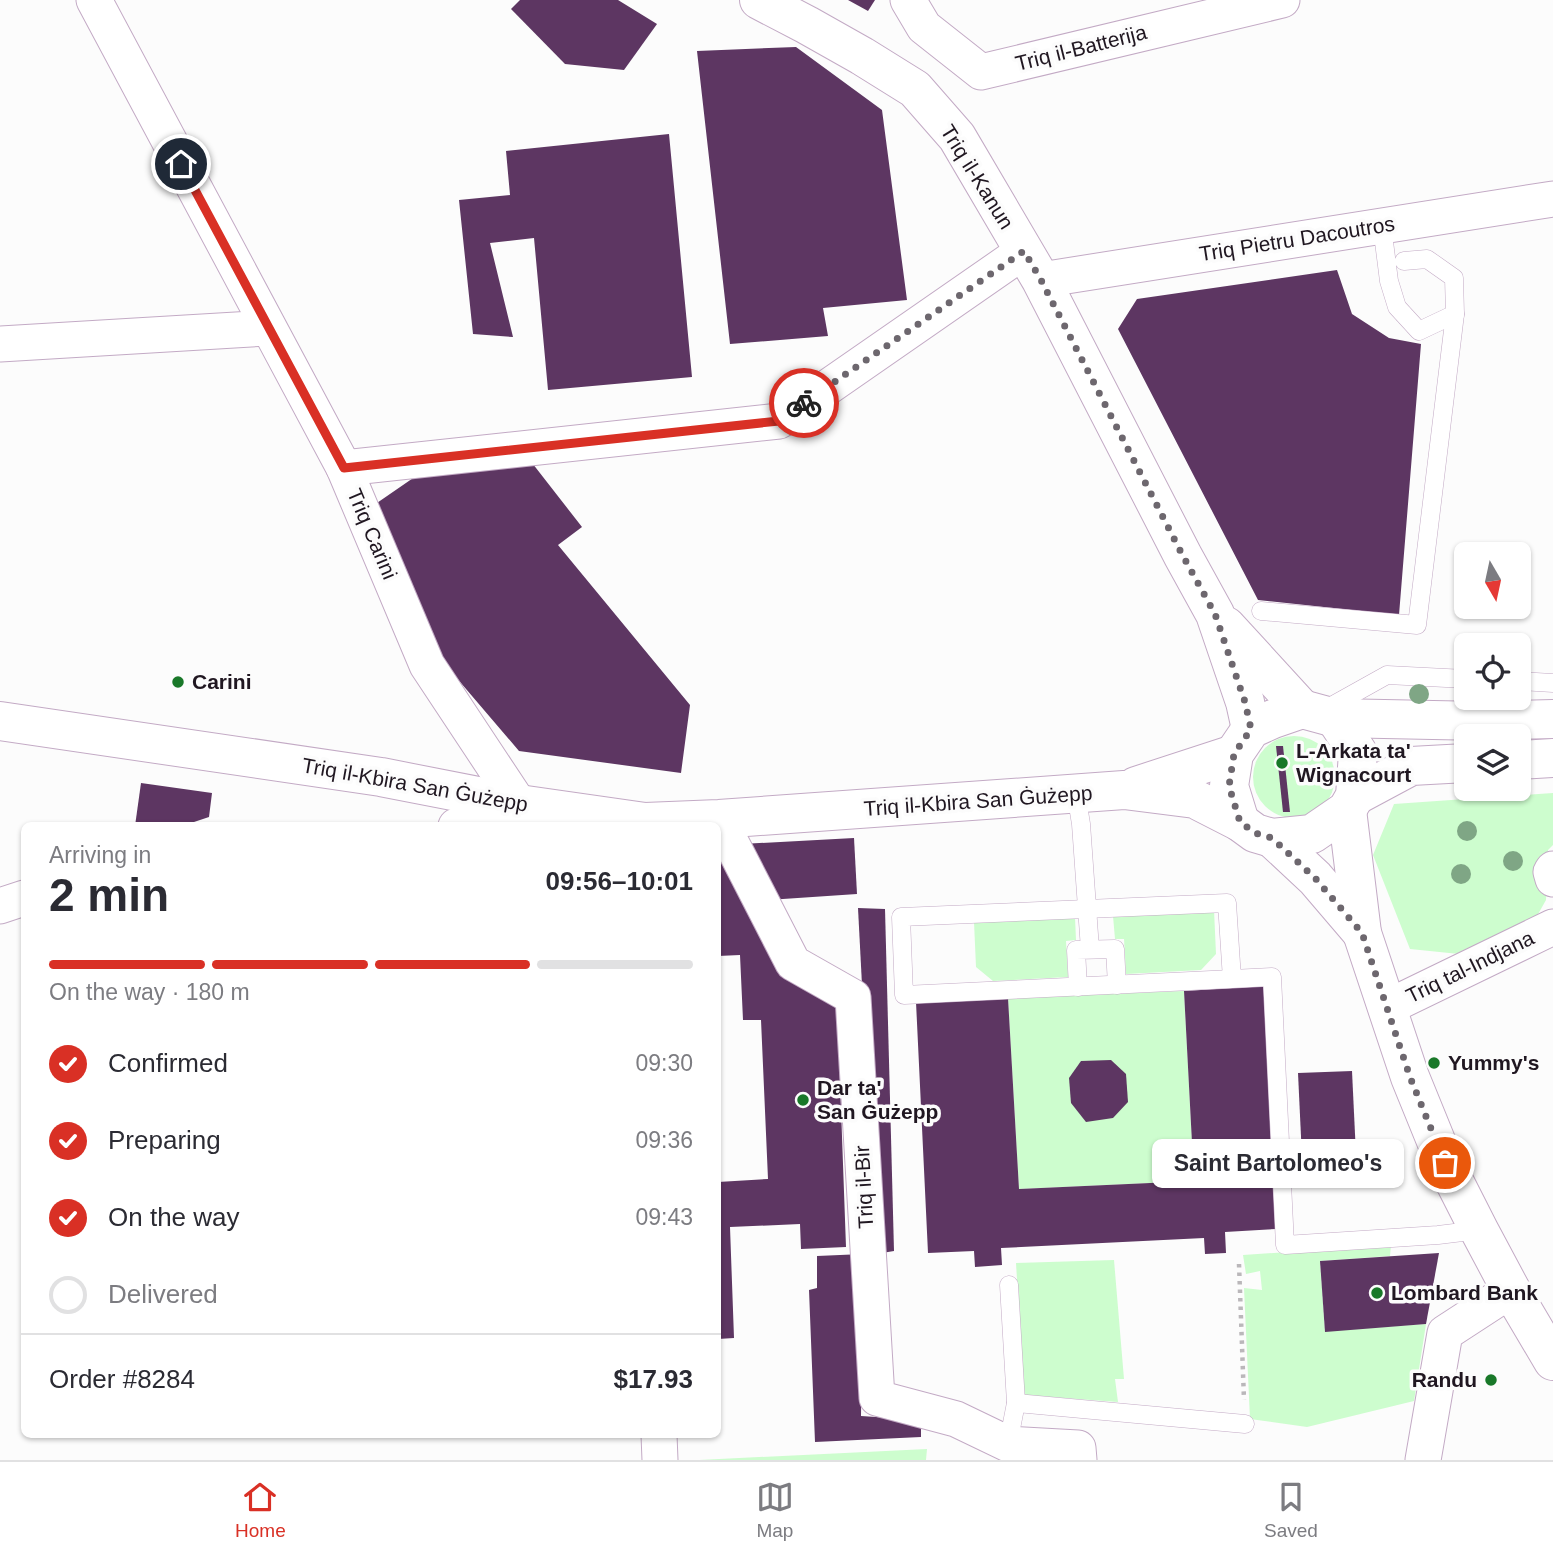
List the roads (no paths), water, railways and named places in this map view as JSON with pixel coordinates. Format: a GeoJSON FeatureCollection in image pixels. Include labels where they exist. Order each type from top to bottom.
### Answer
{"type":"FeatureCollection","features":[{"type":"Feature","properties":{"kind":"main road","name":"Triq il-Kanun"},"geometry":{"type":"LineString","coordinates":[[759,0],[862,55],[915,89],[957,137],[1032,266],[1215,614],[1245,702],[1242,742]]}},
{"type":"Feature","properties":{"kind":"main road","name":"Triq il-Kanun"},"geometry":{"type":"LineString","coordinates":[[1215,614],[1319,713]]}},
{"type":"Feature","properties":{"kind":"main road"},"geometry":{"type":"LineString","coordinates":[[1319,713],[1358,753],[1351,803],[1362,933],[1410,1077],[1445,1163],[1511,1290],[1553,1361]]}},
{"type":"Feature","properties":{"kind":"main road"},"geometry":{"type":"LineString","coordinates":[[1362,933],[1315,878],[1256,830],[1229,786],[1242,742],[1273,719],[1319,713],[1482,721],[1553,719]]}},
{"type":"Feature","properties":{"kind":"main road","name":"Triq il-Kbira San Ġużepp"},"geometry":{"type":"LineString","coordinates":[[0,721],[381,777],[519,804],[645,822],[1124,790],[1195,799],[1256,830]]}},
{"type":"Feature","properties":{"kind":"main road","name":"Triq il-Kbira San Ġużepp"},"geometry":{"type":"LineString","coordinates":[[1124,790],[1242,742]]}},
{"type":"Feature","properties":{"kind":"main road"},"geometry":{"type":"LineString","coordinates":[[1531,759],[1553,758]]}},
{"type":"Feature","properties":{"kind":"main road"},"geometry":{"type":"LineString","coordinates":[[1256,830],[1312,834],[1351,803],[1411,766],[1454,764]]}},
{"type":"Feature","properties":{"kind":"street","name":"Triq Carini"},"geometry":{"type":"LineString","coordinates":[[94,0],[344,468],[427,666],[519,804]]}},
{"type":"Feature","properties":{"kind":"street","name":"Triq il-Batterija"},"geometry":{"type":"LineString","coordinates":[[908,0],[924,27],[981,72],[1282,0]]}},
{"type":"Feature","properties":{"kind":"street","name":"Triq Pietru Dacoutros"},"geometry":{"type":"LineString","coordinates":[[1032,266],[1382,226],[1553,199]]}},
{"type":"Feature","properties":{"kind":"street"},"geometry":{"type":"LineString","coordinates":[[344,468],[779,421],[1032,266]]}},
{"type":"Feature","properties":{"kind":"street"},"geometry":{"type":"LineString","coordinates":[[0,344],[267,328]]}},
{"type":"Feature","properties":{"kind":"street"},"geometry":{"type":"LineString","coordinates":[[472,822],[519,804]]}},
{"type":"Feature","properties":{"kind":"street","name":"Triq il-Bir"},"geometry":{"type":"LineString","coordinates":[[721,823],[793,963],[853,997],[877,1398],[956,1419],[1009,1444]]}},
{"type":"Feature","properties":{"kind":"street"},"geometry":{"type":"LineString","coordinates":[[1553,869],[1553,879]]}},
{"type":"Feature","properties":{"kind":"street"},"geometry":{"type":"LineString","coordinates":[[0,906],[21,899]]}},
{"type":"Feature","properties":{"kind":"street","name":"Triq tal-Indjana"},"geometry":{"type":"LineString","coordinates":[[1386,1008],[1553,927]]}},
{"type":"Feature","properties":{"kind":"street"},"geometry":{"type":"LineString","coordinates":[[1423,1460],[1445,1333],[1511,1290]]}},
{"type":"Feature","properties":{"kind":"street"},"geometry":{"type":"LineString","coordinates":[[659,1438],[660,1460]]}},
{"type":"Feature","properties":{"kind":"street"},"geometry":{"type":"LineString","coordinates":[[1009,1444],[1079,1454]]}},
{"type":"Feature","properties":{"kind":"lane"},"geometry":{"type":"LineString","coordinates":[[1382,226],[1389,281],[1397,307],[1419,331],[1455,314]]}},
{"type":"Feature","properties":{"kind":"lane"},"geometry":{"type":"LineString","coordinates":[[1262,611],[1417,625],[1455,314],[1454,278],[1427,258],[1404,261]]}},
{"type":"Feature","properties":{"kind":"lane"},"geometry":{"type":"LineString","coordinates":[[1319,713],[1387,675],[1454,678]]}},
{"type":"Feature","properties":{"kind":"lane"},"geometry":{"type":"LineString","coordinates":[[1531,682],[1553,683]]}},
{"type":"Feature","properties":{"kind":"lane"},"geometry":{"type":"LineString","coordinates":[[1076,793],[1081,824],[1090,950]]}},
{"type":"Feature","properties":{"kind":"lane"},"geometry":{"type":"LineString","coordinates":[[1232,979],[1227,903],[901,917],[904,995],[1078,987],[1272,977],[1285,1245],[1479,1230]]}},
{"type":"Feature","properties":{"kind":"lane"},"geometry":{"type":"LineString","coordinates":[[1078,987],[1076,950],[1115,949],[1117,985]]}},
{"type":"Feature","properties":{"kind":"lane"},"geometry":{"type":"LineString","coordinates":[[1009,1285],[1016,1403],[1009,1444]]}},
{"type":"Feature","properties":{"kind":"lane"},"geometry":{"type":"LineString","coordinates":[[1016,1403],[1245,1424]]}},
{"type":"Feature","properties":{"kind":"place","name":"Carini"},"geometry":{"type":"Point","coordinates":[178,682]}},
{"type":"Feature","properties":{"kind":"place","name":"L-Arkata ta' Wignacourt"},"geometry":{"type":"Point","coordinates":[1282,763]}},
{"type":"Feature","properties":{"kind":"place","name":"Yummy's"},"geometry":{"type":"Point","coordinates":[1434,1063]}},
{"type":"Feature","properties":{"kind":"place","name":"Dar ta' San Ġużepp"},"geometry":{"type":"Point","coordinates":[803,1100]}},
{"type":"Feature","properties":{"kind":"place","name":"Saint Bartolomeo's"},"geometry":{"type":"Point","coordinates":[1445,1163]}},
{"type":"Feature","properties":{"kind":"place","name":"Lombard Bank"},"geometry":{"type":"Point","coordinates":[1377,1293]}},
{"type":"Feature","properties":{"kind":"place","name":"Randu"},"geometry":{"type":"Point","coordinates":[1491,1380]}}]}
